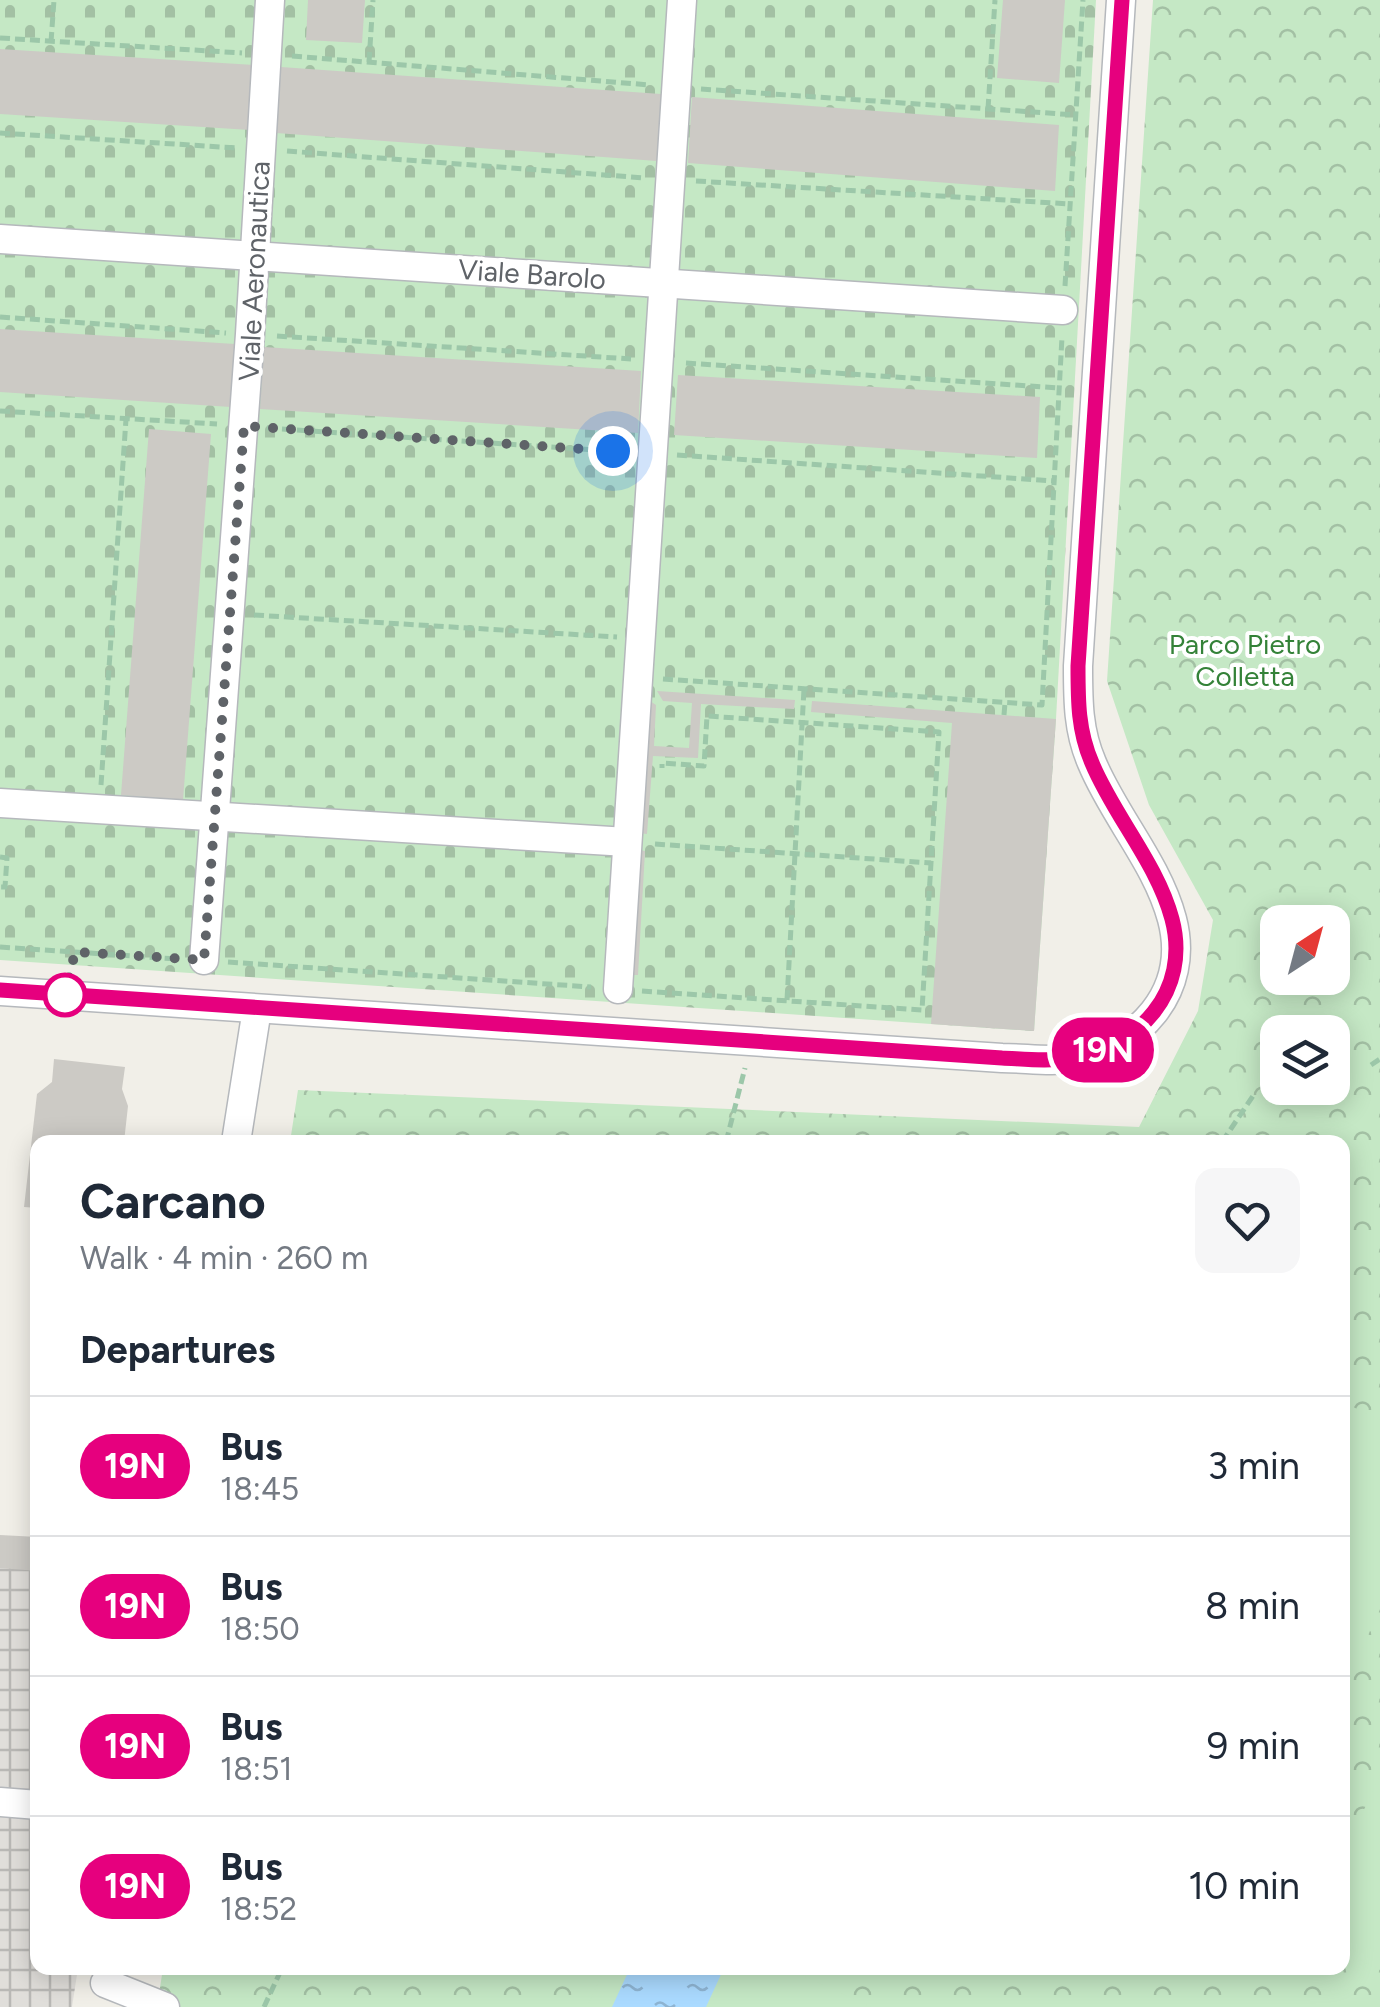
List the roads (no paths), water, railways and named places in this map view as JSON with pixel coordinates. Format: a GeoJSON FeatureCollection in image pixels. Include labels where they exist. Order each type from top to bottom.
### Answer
{"type":"FeatureCollection","features":[{"type":"Feature","properties":{"kind":"street","name":"Viale Aeronautica"},"geometry":{"type":"LineString","coordinates":[[204,960],[244,426],[270,0]]}},
{"type":"Feature","properties":{"kind":"street"},"geometry":{"type":"LineString","coordinates":[[618,989],[682,0]]}},
{"type":"Feature","properties":{"kind":"street"},"geometry":{"type":"LineString","coordinates":[[0,990],[1002,1058],[1066,1059],[1096,1053],[1123,1042],[1146,1023],[1164,1000],[1174,973],[1172,918],[1092,764],[1078,716],[1078,666],[1122,0]]}},
{"type":"Feature","properties":{"kind":"street","name":"Viale Barolo"},"geometry":{"type":"LineString","coordinates":[[0,240],[1063,310]]}},
{"type":"Feature","properties":{"kind":"street"},"geometry":{"type":"LineString","coordinates":[[0,803],[627,842]]}},
{"type":"Feature","properties":{"kind":"street"},"geometry":{"type":"LineString","coordinates":[[237,1135],[257,1009]]}},
{"type":"Feature","properties":{"kind":"street"},"geometry":{"type":"LineString","coordinates":[[0,1802],[30,1804]]}},
{"type":"Feature","properties":{"kind":"street"},"geometry":{"type":"LineString","coordinates":[[104,1986],[164,2007]]}},
{"type":"Feature","properties":{"kind":"water"},"geometry":{"type":"Polygon","coordinates":[[[627,1975],[721,1975],[706,2007],[612,2007],[627,1975]]]}},
{"type":"Feature","properties":{"kind":"park label","name":"Parco Pietro Colletta"},"geometry":{"type":"Point","coordinates":[1245,660]}}]}
